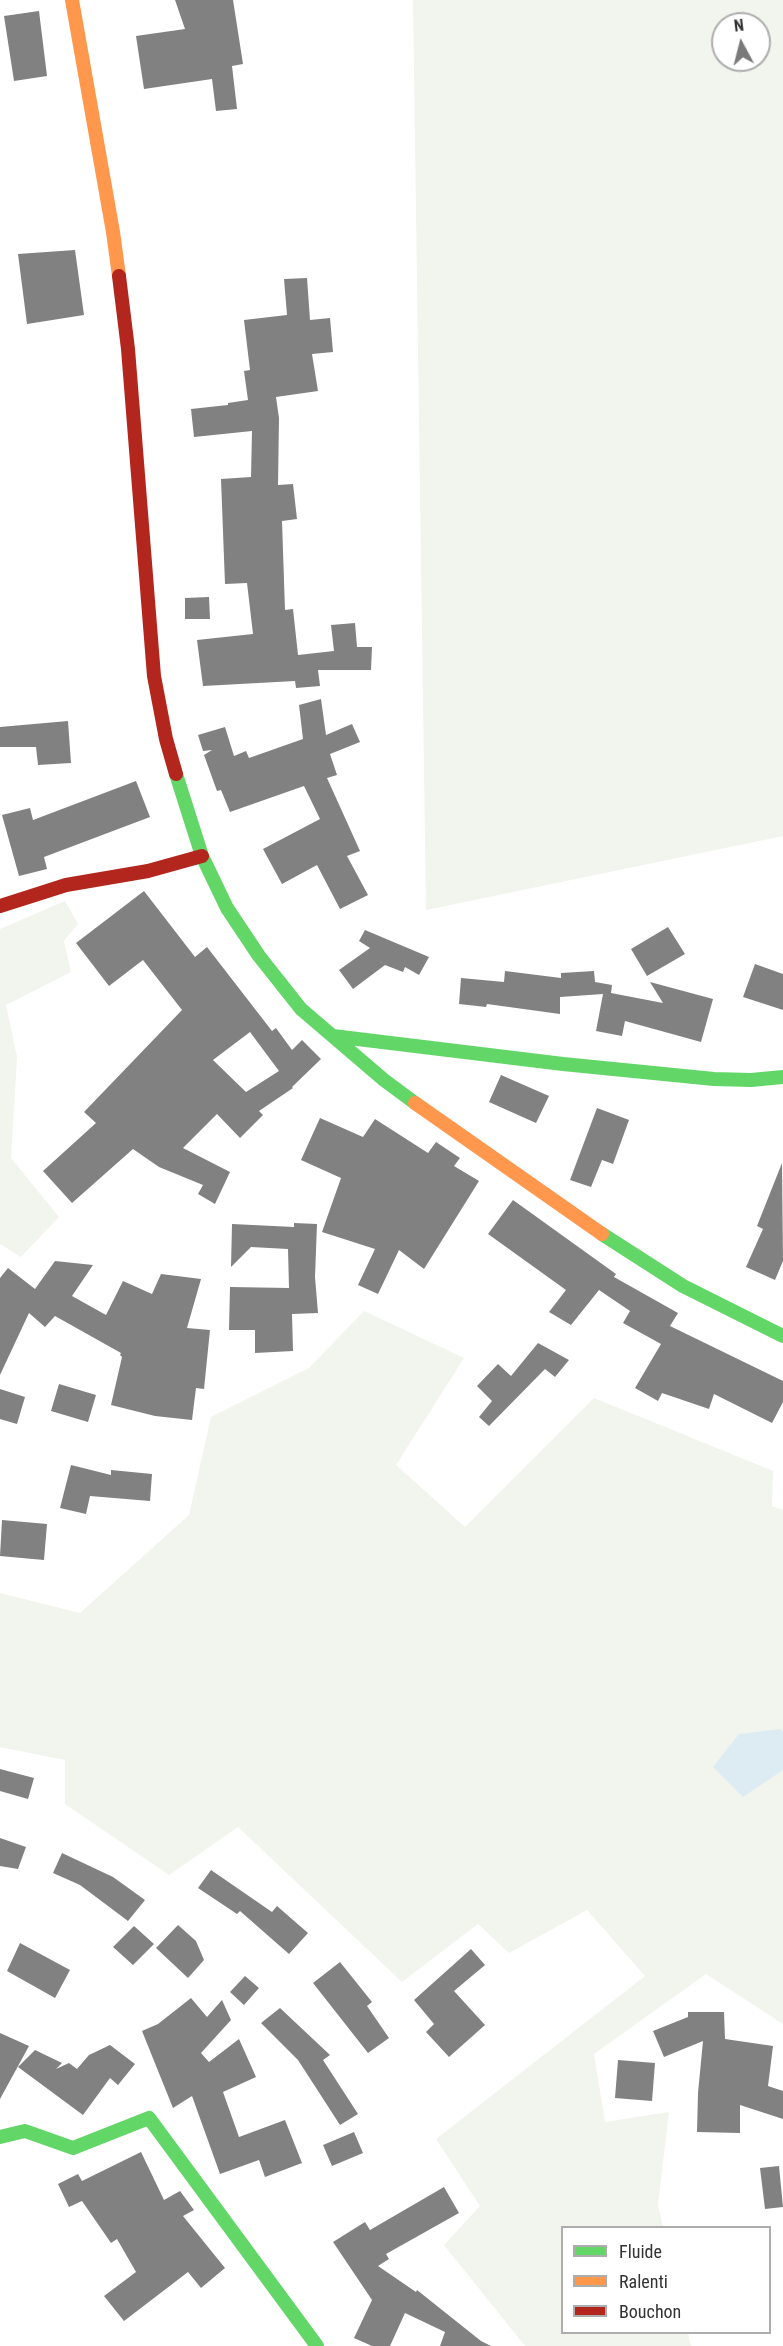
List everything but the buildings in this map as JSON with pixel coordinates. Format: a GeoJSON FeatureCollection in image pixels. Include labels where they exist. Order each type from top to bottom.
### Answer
{"type":"FeatureCollection","features":[{"type":"Feature","properties":{"kind":"main road"},"geometry":{"type":"LineString","coordinates":[[72,0],[113,232],[128,349],[154,676],[166,739],[182,797],[202,856],[226,908],[259,956],[301,1009],[384,1080],[600,1233],[683,1286],[783,1336]]}},
{"type":"Feature","properties":{"kind":"main road"},"geometry":{"type":"LineString","coordinates":[[0,906],[66,885],[148,871],[202,856]]}},
{"type":"Feature","properties":{"kind":"main road"},"geometry":{"type":"LineString","coordinates":[[333,1036],[563,1064],[714,1079],[751,1080],[783,1077]]}},
{"type":"Feature","properties":{"kind":"main road"},"geometry":{"type":"LineString","coordinates":[[0,2137],[25,2132],[73,2148],[149,2118],[317,2346]]}},
{"type":"Feature","properties":{"kind":"shaded area"},"geometry":{"type":"Polygon","coordinates":[[[413,0],[783,0],[783,836],[426,910],[413,0]]]}},
{"type":"Feature","properties":{"kind":"shaded area"},"geometry":{"type":"Polygon","coordinates":[[[65,901],[78,924],[64,941],[71,972],[6,1005],[17,1057],[11,1158],[59,1217],[21,1257],[0,1244],[0,929],[65,901]]]}},
{"type":"Feature","properties":{"kind":"shaded area"},"geometry":{"type":"Polygon","coordinates":[[[364,1311],[464,1358],[396,1465],[465,1527],[594,1398],[773,1471],[772,1506],[783,1510],[783,2024],[706,1974],[594,2054],[605,2122],[669,2112],[658,2205],[663,2226],[561,2226],[561,2334],[688,2334],[691,2346],[525,2346],[444,2245],[480,2206],[436,2139],[645,1976],[587,1910],[509,1953],[478,1924],[402,1982],[238,1827],[169,1875],[65,1804],[65,1760],[0,1747],[0,1593],[80,1613],[189,1515],[211,1417],[309,1368],[364,1311]]]}},
{"type":"Feature","properties":{"kind":"shaded area"},"geometry":{"type":"Polygon","coordinates":[[[781,1729],[783,1732],[783,1770],[743,1797],[713,1767],[739,1734],[781,1729]]]}},
{"type":"Feature","properties":{"kind":"traffic: fast"},"geometry":{"type":"LineString","coordinates":[[176,774],[202,856],[227,908],[259,956],[301,1009],[384,1080],[415,1103]]}},
{"type":"Feature","properties":{"kind":"traffic: fast"},"geometry":{"type":"LineString","coordinates":[[333,1036],[563,1064],[714,1079],[751,1080],[783,1077]]}},
{"type":"Feature","properties":{"kind":"traffic: fast"},"geometry":{"type":"LineString","coordinates":[[602,1234],[683,1286],[783,1336]]}},
{"type":"Feature","properties":{"kind":"traffic: fast"},"geometry":{"type":"LineString","coordinates":[[0,2137],[25,2131],[73,2148],[149,2118],[317,2346]]}},
{"type":"Feature","properties":{"kind":"traffic: slow"},"geometry":{"type":"LineString","coordinates":[[72,0],[119,276]]}},
{"type":"Feature","properties":{"kind":"traffic: slow"},"geometry":{"type":"LineString","coordinates":[[415,1103],[602,1234]]}},
{"type":"Feature","properties":{"kind":"traffic: jam"},"geometry":{"type":"LineString","coordinates":[[119,276],[128,349],[154,676],[166,739],[176,774]]}},
{"type":"Feature","properties":{"kind":"traffic: jam"},"geometry":{"type":"LineString","coordinates":[[0,906],[66,885],[148,871],[202,856]]}}]}
